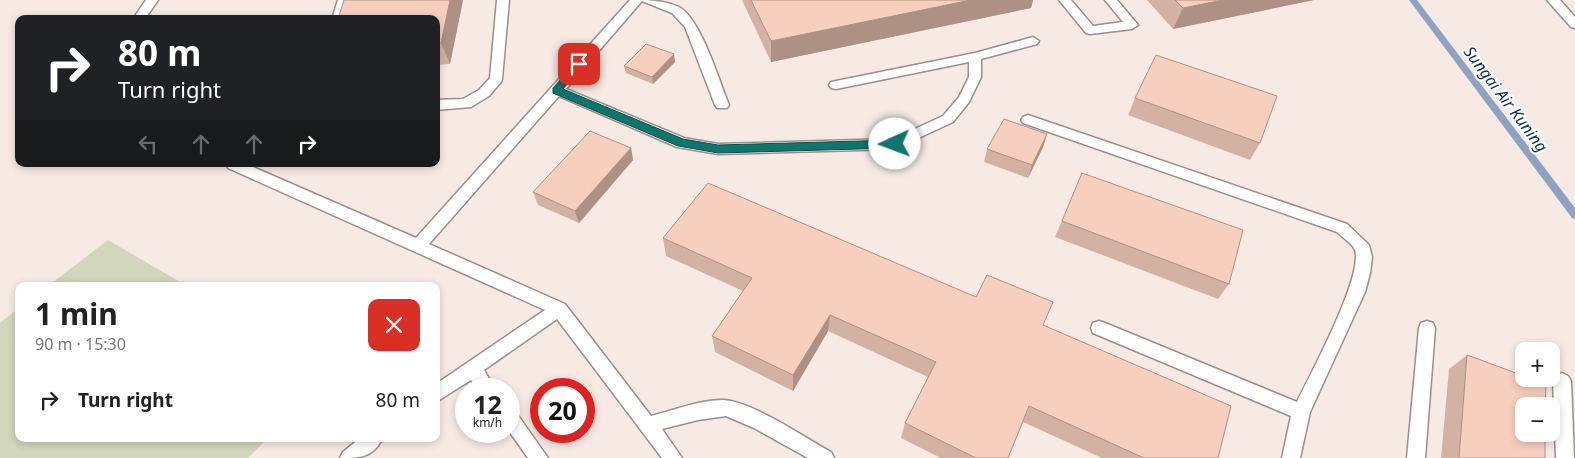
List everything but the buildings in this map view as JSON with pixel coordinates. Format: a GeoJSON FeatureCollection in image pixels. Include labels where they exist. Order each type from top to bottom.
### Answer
{"type":"FeatureCollection","features":[{"type":"Feature","properties":{"kind":"lane"},"geometry":{"type":"LineString","coordinates":[[142,15],[152,0]]}},
{"type":"Feature","properties":{"kind":"lane"},"geometry":{"type":"LineString","coordinates":[[339,15],[344,0]]}},
{"type":"Feature","properties":{"kind":"lane"},"geometry":{"type":"LineString","coordinates":[[440,105],[466,104],[484,93],[496,80],[503,0]]}},
{"type":"Feature","properties":{"kind":"lane"},"geometry":{"type":"LineString","coordinates":[[418,246],[637,0]]}},
{"type":"Feature","properties":{"kind":"lane"},"geometry":{"type":"LineString","coordinates":[[647,0],[676,10],[691,25],[722,105]]}},
{"type":"Feature","properties":{"kind":"lane"},"geometry":{"type":"LineString","coordinates":[[1065,0],[1090,30],[1132,25],[1111,0]]}},
{"type":"Feature","properties":{"kind":"lane"},"geometry":{"type":"LineString","coordinates":[[1553,0],[1575,24]]}},
{"type":"Feature","properties":{"kind":"lane"},"geometry":{"type":"LineString","coordinates":[[836,85],[975,57],[1033,41]]}},
{"type":"Feature","properties":{"kind":"lane"},"geometry":{"type":"LineString","coordinates":[[556,90],[682,143],[718,149],[895,144],[948,119],[964,99],[975,77],[975,57]]}},
{"type":"Feature","properties":{"kind":"lane"},"geometry":{"type":"LineString","coordinates":[[1028,120],[1342,228],[1361,245],[1364,257],[1357,292],[1301,412],[1291,458]]}},
{"type":"Feature","properties":{"kind":"lane"},"geometry":{"type":"LineString","coordinates":[[240,167],[559,309],[673,458]]}},
{"type":"Feature","properties":{"kind":"lane"},"geometry":{"type":"LineString","coordinates":[[440,391],[559,309]]}},
{"type":"Feature","properties":{"kind":"lane"},"geometry":{"type":"LineString","coordinates":[[1099,328],[1301,412]]}},
{"type":"Feature","properties":{"kind":"lane"},"geometry":{"type":"LineString","coordinates":[[1416,458],[1427,328]]}},
{"type":"Feature","properties":{"kind":"lane"},"geometry":{"type":"LineString","coordinates":[[472,368],[479,378]]}},
{"type":"Feature","properties":{"kind":"lane"},"geometry":{"type":"LineString","coordinates":[[1562,381],[1565,458]]}},
{"type":"Feature","properties":{"kind":"lane"},"geometry":{"type":"LineString","coordinates":[[648,425],[715,409],[728,408],[749,417],[825,458]]}},
{"type":"Feature","properties":{"kind":"lane"},"geometry":{"type":"LineString","coordinates":[[520,433],[539,458]]}},
{"type":"Feature","properties":{"kind":"lane"},"geometry":{"type":"LineString","coordinates":[[349,458],[369,447]]}},
{"type":"Feature","properties":{"kind":"green space"},"geometry":{"type":"Polygon","coordinates":[[[108,240],[180,282],[53,282],[108,240]]]}},
{"type":"Feature","properties":{"kind":"green space"},"geometry":{"type":"Polygon","coordinates":[[[15,311],[15,442],[264,442],[248,458],[0,458],[0,323],[15,311]]]}},
{"type":"Feature","properties":{"kind":"waterway","name":"Sungai Air Kuning"},"geometry":{"type":"LineString","coordinates":[[1413,0],[1575,215]]}},
{"type":"Feature","properties":{"kind":"route"},"geometry":{"type":"LineString","coordinates":[[579,64],[556,90],[682,143],[718,149],[895,144]]}}]}
